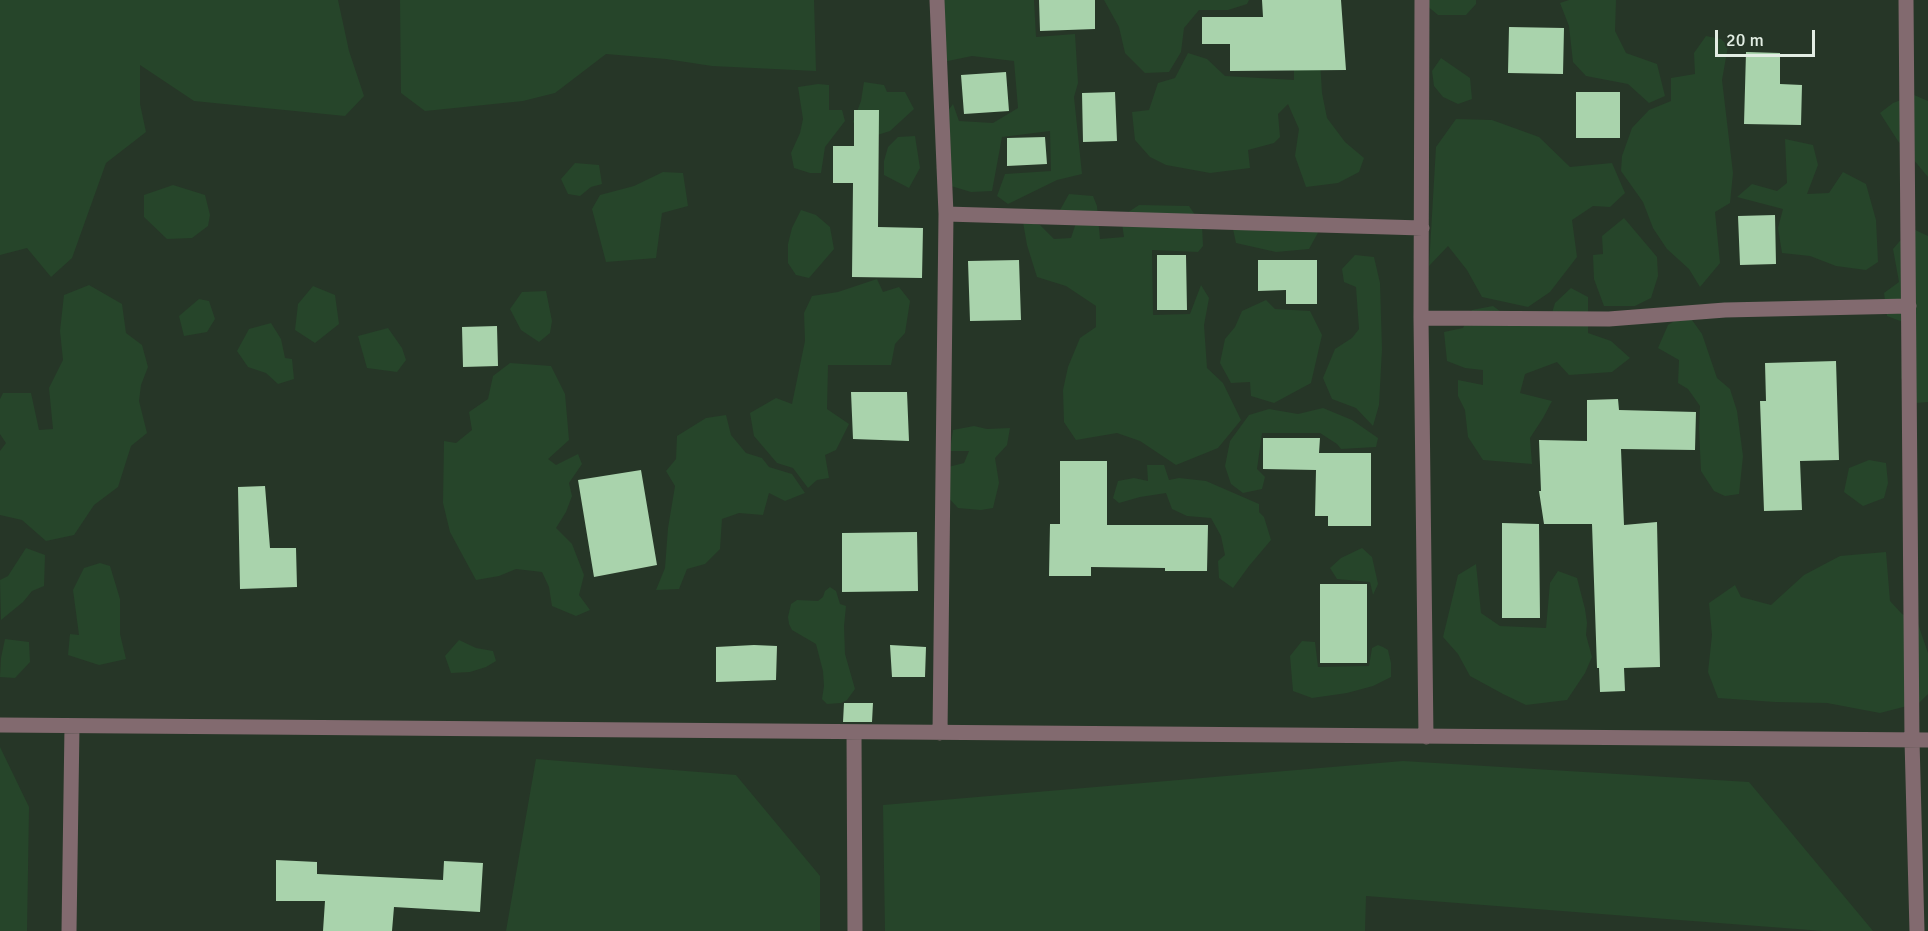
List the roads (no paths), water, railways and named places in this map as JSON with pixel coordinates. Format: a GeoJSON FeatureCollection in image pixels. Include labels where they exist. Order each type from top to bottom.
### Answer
{"type":"FeatureCollection","features":[{"type":"Feature","properties":{"kind":"street"},"geometry":{"type":"LineString","coordinates":[[937,0],[946,214],[940,733]]}},
{"type":"Feature","properties":{"kind":"street"},"geometry":{"type":"LineString","coordinates":[[1422,0],[1421,318],[1426,737]]}},
{"type":"Feature","properties":{"kind":"street"},"geometry":{"type":"LineString","coordinates":[[1906,0],[1912,741],[1917,931]]}},
{"type":"Feature","properties":{"kind":"street"},"geometry":{"type":"LineString","coordinates":[[946,214],[1422,228]]}},
{"type":"Feature","properties":{"kind":"street"},"geometry":{"type":"LineString","coordinates":[[1421,318],[1609,319],[1725,310],[1909,306]]}},
{"type":"Feature","properties":{"kind":"street"},"geometry":{"type":"LineString","coordinates":[[0,725],[1928,740]]}},
{"type":"Feature","properties":{"kind":"street"},"geometry":{"type":"LineString","coordinates":[[69,931],[72,726]]}},
{"type":"Feature","properties":{"kind":"street"},"geometry":{"type":"LineString","coordinates":[[854,732],[855,931]]}}]}
